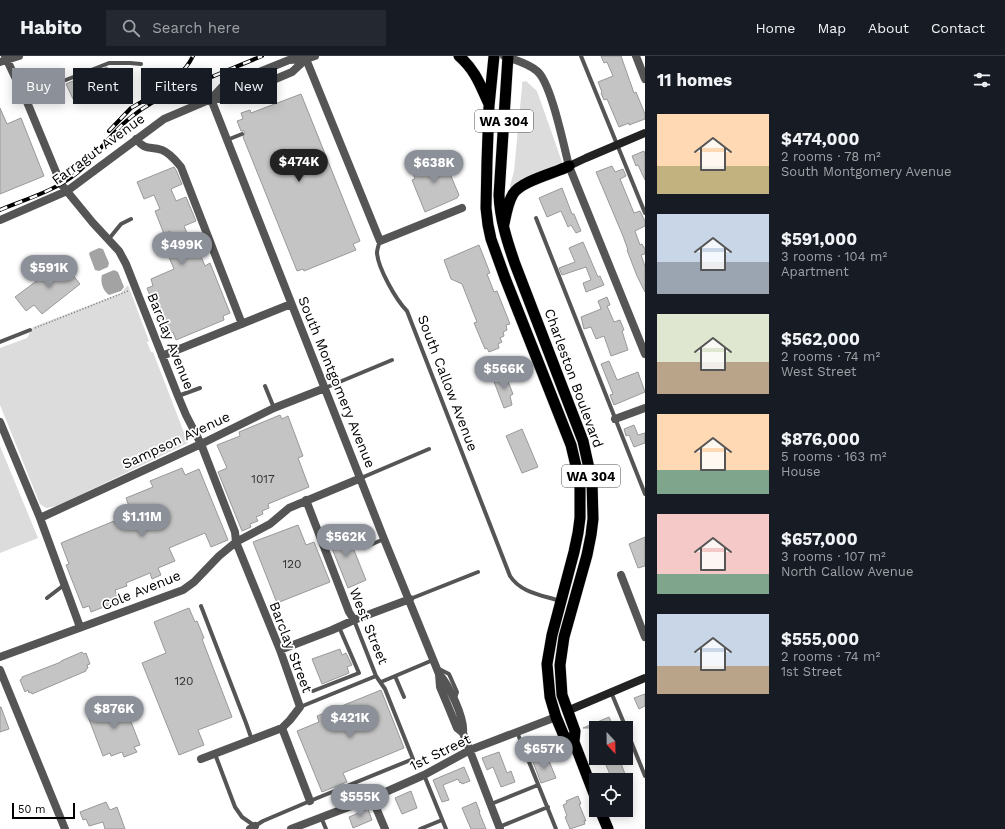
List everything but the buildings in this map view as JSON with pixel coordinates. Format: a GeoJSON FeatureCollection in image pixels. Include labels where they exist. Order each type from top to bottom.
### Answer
{"type":"FeatureCollection","features":[{"type":"Feature","properties":{"kind":"highway"},"geometry":{"type":"LineString","coordinates":[[459,56],[469,65],[475,74],[489,106]]}},
{"type":"Feature","properties":{"kind":"highway","name":"Charleston Boulevard"},"geometry":{"type":"LineString","coordinates":[[494,56],[489,106],[486,208],[491,239],[571,445],[580,483],[580,518],[578,533],[560,601],[547,664],[550,697],[556,717]]}},
{"type":"Feature","properties":{"kind":"highway","name":"Charleston Boulevard"},"geometry":{"type":"LineString","coordinates":[[507,57],[499,195],[503,226],[519,275],[583,441],[592,482],[593,519],[591,535],[561,651],[560,678],[562,695],[567,711]]}},
{"type":"Feature","properties":{"kind":"highway"},"geometry":{"type":"LineString","coordinates":[[503,226],[510,200],[514,193],[522,185],[569,166]]}},
{"type":"Feature","properties":{"kind":"highway","name":"WA 304"},"geometry":{"type":"LineString","coordinates":[[567,711],[575,731],[574,742],[589,781]]}},
{"type":"Feature","properties":{"kind":"highway","name":"WA 304"},"geometry":{"type":"LineString","coordinates":[[556,717],[564,736],[574,742]]}},
{"type":"Feature","properties":{"kind":"highway"},"geometry":{"type":"LineString","coordinates":[[603,817],[608,829]]}},
{"type":"Feature","properties":{"kind":"main road"},"geometry":{"type":"LineString","coordinates":[[569,166],[645,133]]}},
{"type":"Feature","properties":{"kind":"main road"},"geometry":{"type":"LineString","coordinates":[[567,711],[645,678]]}},
{"type":"Feature","properties":{"kind":"street"},"geometry":{"type":"LineString","coordinates":[[4,60],[19,56]]}},
{"type":"Feature","properties":{"kind":"street","name":"Farragut Avenue"},"geometry":{"type":"LineString","coordinates":[[212,98],[222,87],[288,60],[306,59],[315,56]]}},
{"type":"Feature","properties":{"kind":"street"},"geometry":{"type":"LineString","coordinates":[[636,56],[645,79]]}},
{"type":"Feature","properties":{"kind":"street"},"geometry":{"type":"LineString","coordinates":[[507,57],[528,65],[538,71],[545,80],[569,166],[645,354]]}},
{"type":"Feature","properties":{"kind":"street","name":"Farragut Avenue"},"geometry":{"type":"LineString","coordinates":[[212,99],[227,99],[292,72],[306,59]]}},
{"type":"Feature","properties":{"kind":"street","name":"South Callow Avenue"},"geometry":{"type":"LineString","coordinates":[[306,59],[380,241]]}},
{"type":"Feature","properties":{"kind":"street","name":"Barclay Avenue"},"geometry":{"type":"LineString","coordinates":[[4,60],[28,102],[61,184],[93,223],[119,251],[126,264],[178,396],[201,444],[235,532],[236,542]]}},
{"type":"Feature","properties":{"kind":"street","name":"South Montgomery Avenue"},"geometry":{"type":"LineString","coordinates":[[212,102],[384,539],[410,599],[433,660],[438,671],[446,682],[454,700],[464,726],[463,733]]}},
{"type":"Feature","properties":{"kind":"street","name":"Farragut Avenue"},"geometry":{"type":"LineString","coordinates":[[0,220],[66,191],[164,119],[199,104]]}},
{"type":"Feature","properties":{"kind":"street"},"geometry":{"type":"LineString","coordinates":[[136,139],[142,146],[162,150],[170,155],[181,167],[242,324]]}},
{"type":"Feature","properties":{"kind":"street"},"geometry":{"type":"LineString","coordinates":[[380,241],[462,208]]}},
{"type":"Feature","properties":{"kind":"street"},"geometry":{"type":"LineString","coordinates":[[162,356],[291,304]]}},
{"type":"Feature","properties":{"kind":"street","name":"Sampson Avenue"},"geometry":{"type":"LineString","coordinates":[[40,518],[201,444],[274,408],[325,388]]}},
{"type":"Feature","properties":{"kind":"street"},"geometry":{"type":"LineString","coordinates":[[615,419],[645,408]]}},
{"type":"Feature","properties":{"kind":"street"},"geometry":{"type":"LineString","coordinates":[[0,422],[40,518],[80,627]]}},
{"type":"Feature","properties":{"kind":"street","name":"Cole Avenue"},"geometry":{"type":"LineString","coordinates":[[0,657],[183,590],[194,582],[219,556],[236,542],[270,524],[289,508],[361,478]]}},
{"type":"Feature","properties":{"kind":"street","name":"West Street"},"geometry":{"type":"LineString","coordinates":[[306,500],[349,612],[354,620]]}},
{"type":"Feature","properties":{"kind":"street","name":"Barclay Street"},"geometry":{"type":"LineString","coordinates":[[236,542],[280,650],[300,707],[282,728]]}},
{"type":"Feature","properties":{"kind":"street"},"geometry":{"type":"LineString","coordinates":[[621,575],[645,637]]}},
{"type":"Feature","properties":{"kind":"street"},"geometry":{"type":"LineString","coordinates":[[280,650],[410,599]]}},
{"type":"Feature","properties":{"kind":"street"},"geometry":{"type":"LineString","coordinates":[[0,670],[65,829]]}},
{"type":"Feature","properties":{"kind":"street","name":"South Montgomery Avenue"},"geometry":{"type":"LineString","coordinates":[[438,671],[440,687],[457,728],[463,733],[499,828]]}},
{"type":"Feature","properties":{"kind":"street","name":"1st Street"},"geometry":{"type":"LineString","coordinates":[[291,829],[372,798],[424,774],[470,750],[556,717]]}},
{"type":"Feature","properties":{"kind":"street"},"geometry":{"type":"LineString","coordinates":[[201,759],[282,728],[310,801]]}},
{"type":"Feature","properties":{"kind":"street"},"geometry":{"type":"LineString","coordinates":[[372,798],[385,829]]}},
{"type":"Feature","properties":{"kind":"lane"},"geometry":{"type":"LineString","coordinates":[[581,56],[645,213]]}},
{"type":"Feature","properties":{"kind":"lane"},"geometry":{"type":"LineString","coordinates":[[65,80],[109,63],[141,64]]}},
{"type":"Feature","properties":{"kind":"lane"},"geometry":{"type":"LineString","coordinates":[[227,140],[242,134]]}},
{"type":"Feature","properties":{"kind":"lane"},"geometry":{"type":"LineString","coordinates":[[536,218],[645,494]]}},
{"type":"Feature","properties":{"kind":"lane"},"geometry":{"type":"LineString","coordinates":[[108,240],[121,224],[131,219]]}},
{"type":"Feature","properties":{"kind":"lane","name":"South Callow Avenue"},"geometry":{"type":"LineString","coordinates":[[380,241],[377,252],[380,263],[400,304],[407,311],[510,576],[518,586],[531,592],[560,601]]}},
{"type":"Feature","properties":{"kind":"lane"},"geometry":{"type":"LineString","coordinates":[[0,342],[30,330]]}},
{"type":"Feature","properties":{"kind":"lane"},"geometry":{"type":"LineString","coordinates":[[325,388],[392,360]]}},
{"type":"Feature","properties":{"kind":"lane"},"geometry":{"type":"LineString","coordinates":[[265,386],[274,408]]}},
{"type":"Feature","properties":{"kind":"lane"},"geometry":{"type":"LineString","coordinates":[[178,396],[200,388]]}},
{"type":"Feature","properties":{"kind":"lane"},"geometry":{"type":"LineString","coordinates":[[361,478],[428,449]]}},
{"type":"Feature","properties":{"kind":"lane"},"geometry":{"type":"LineString","coordinates":[[363,548],[384,539]]}},
{"type":"Feature","properties":{"kind":"lane"},"geometry":{"type":"LineString","coordinates":[[410,599],[478,572]]}},
{"type":"Feature","properties":{"kind":"lane"},"geometry":{"type":"LineString","coordinates":[[47,598],[64,585]]}},
{"type":"Feature","properties":{"kind":"lane"},"geometry":{"type":"LineString","coordinates":[[201,606],[252,740]]}},
{"type":"Feature","properties":{"kind":"lane","name":"West Street"},"geometry":{"type":"LineString","coordinates":[[310,801],[413,759],[385,689],[376,676],[354,620]]}},
{"type":"Feature","properties":{"kind":"lane"},"geometry":{"type":"LineString","coordinates":[[312,691],[359,673],[340,627]]}},
{"type":"Feature","properties":{"kind":"lane"},"geometry":{"type":"LineString","coordinates":[[381,682],[433,660]]}},
{"type":"Feature","properties":{"kind":"lane"},"geometry":{"type":"LineString","coordinates":[[300,707],[376,676]]}},
{"type":"Feature","properties":{"kind":"lane"},"geometry":{"type":"LineString","coordinates":[[395,676],[404,697]]}},
{"type":"Feature","properties":{"kind":"lane"},"geometry":{"type":"LineString","coordinates":[[611,692],[623,721]]}},
{"type":"Feature","properties":{"kind":"lane"},"geometry":{"type":"LineString","coordinates":[[517,732],[556,829]]}},
{"type":"Feature","properties":{"kind":"lane"},"geometry":{"type":"LineString","coordinates":[[633,746],[645,776]]}},
{"type":"Feature","properties":{"kind":"lane"},"geometry":{"type":"LineString","coordinates":[[215,754],[234,807],[252,827],[310,801]]}},
{"type":"Feature","properties":{"kind":"lane"},"geometry":{"type":"LineString","coordinates":[[424,774],[446,829]]}},
{"type":"Feature","properties":{"kind":"lane"},"geometry":{"type":"LineString","coordinates":[[490,804],[538,785]]}},
{"type":"Feature","properties":{"kind":"lane"},"geometry":{"type":"LineString","coordinates":[[499,828],[548,808]]}},
{"type":"Feature","properties":{"kind":"lane"},"geometry":{"type":"LineString","coordinates":[[321,817],[326,829]]}},
{"type":"Feature","properties":{"kind":"lane"},"geometry":{"type":"LineString","coordinates":[[420,829],[442,820]]}},
{"type":"Feature","properties":{"kind":"path"},"geometry":{"type":"LineString","coordinates":[[30,330],[128,292],[134,283]]}},
{"type":"Feature","properties":{"kind":"shaded area"},"geometry":{"type":"Polygon","coordinates":[[[526,81],[537,91],[562,162],[559,165],[511,189],[510,186],[514,171],[522,82],[526,81]]]}},
{"type":"Feature","properties":{"kind":"shaded area"},"geometry":{"type":"Polygon","coordinates":[[[99,248],[103,249],[109,263],[108,267],[99,271],[95,270],[89,254],[90,252],[99,248]]]}},
{"type":"Feature","properties":{"kind":"shaded area"},"geometry":{"type":"Polygon","coordinates":[[[114,270],[118,272],[124,287],[121,291],[109,295],[102,286],[102,275],[114,270]]]}},
{"type":"Feature","properties":{"kind":"shaded area"},"geometry":{"type":"Polygon","coordinates":[[[128,285],[149,341],[147,342],[151,352],[153,352],[188,443],[57,506],[46,508],[40,504],[0,405],[0,348],[27,338],[33,327],[121,293],[128,285]]]}},
{"type":"Feature","properties":{"kind":"shaded area"},"geometry":{"type":"Polygon","coordinates":[[[0,446],[38,538],[0,553],[0,446]]]}},
{"type":"Feature","properties":{"kind":"railway"},"geometry":{"type":"LineString","coordinates":[[185,68],[193,56]]}},
{"type":"Feature","properties":{"kind":"railway"},"geometry":{"type":"LineString","coordinates":[[0,210],[59,185],[77,173],[123,124],[151,103],[262,56]]}},
{"type":"Feature","properties":{"kind":"railway"},"geometry":{"type":"LineString","coordinates":[[109,131],[131,108],[141,102]]}}]}
